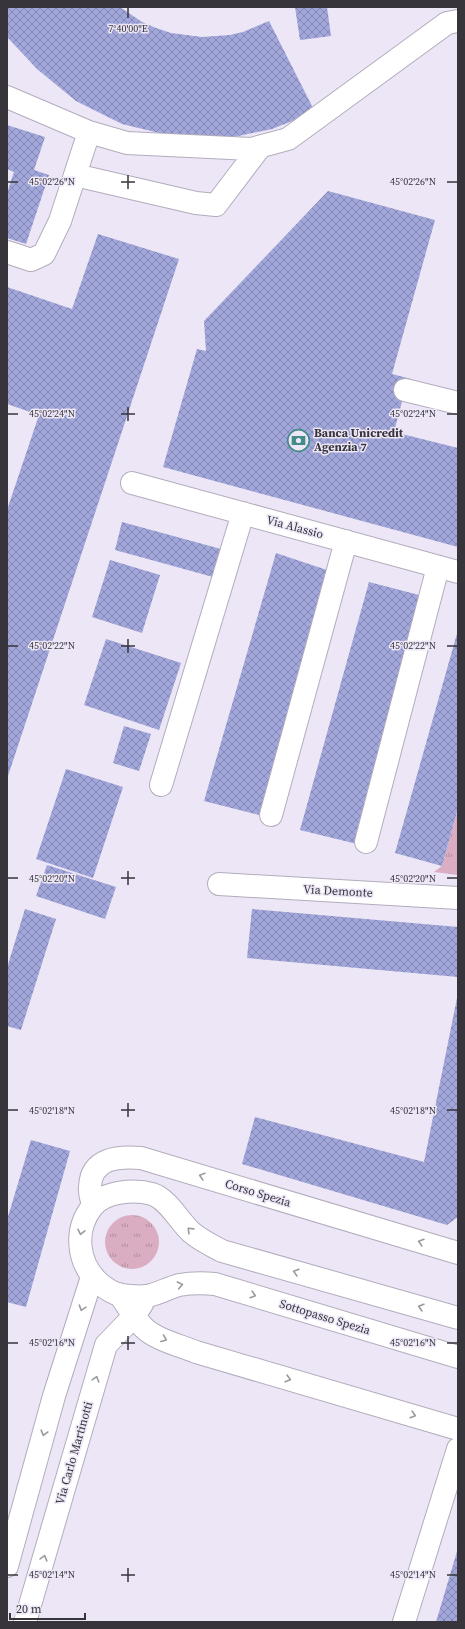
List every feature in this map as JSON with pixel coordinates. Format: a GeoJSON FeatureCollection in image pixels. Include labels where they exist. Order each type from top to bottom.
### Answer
{"type":"FeatureCollection","features":[{"type":"Feature","properties":{"kind":"street"},"geometry":{"type":"LineString","coordinates":[[7,97],[89,132],[127,143],[251,149],[288,139],[447,23],[458,21]]}},
{"type":"Feature","properties":{"kind":"street"},"geometry":{"type":"LineString","coordinates":[[7,252],[31,260],[44,254],[60,221],[89,132]]}},
{"type":"Feature","properties":{"kind":"street"},"geometry":{"type":"LineString","coordinates":[[75,175],[196,203],[216,205],[260,147]]}},
{"type":"Feature","properties":{"kind":"street"},"geometry":{"type":"LineString","coordinates":[[405,390],[458,403]]}},
{"type":"Feature","properties":{"kind":"street","name":"Via Alassio"},"geometry":{"type":"LineString","coordinates":[[132,483],[448,569]]}},
{"type":"Feature","properties":{"kind":"street"},"geometry":{"type":"LineString","coordinates":[[161,785],[243,513]]}},
{"type":"Feature","properties":{"kind":"street"},"geometry":{"type":"LineString","coordinates":[[271,815],[346,541]]}},
{"type":"Feature","properties":{"kind":"street"},"geometry":{"type":"LineString","coordinates":[[366,842],[448,569]]}},
{"type":"Feature","properties":{"kind":"street","name":"Via Demonte"},"geometry":{"type":"LineString","coordinates":[[218,884],[458,898]]}},
{"type":"Feature","properties":{"kind":"street","name":"Corso Spezia"},"geometry":{"type":"LineString","coordinates":[[93,1205],[89,1189],[91,1176],[97,1167],[108,1160],[124,1156],[141,1158],[458,1253]]}},
{"type":"Feature","properties":{"kind":"street"},"geometry":{"type":"LineString","coordinates":[[147,1296],[119,1294],[104,1288],[92,1277],[85,1265],[80,1249],[80,1235],[84,1221],[93,1205],[108,1196],[126,1191],[140,1191],[154,1194],[165,1202],[191,1231],[204,1241],[222,1250],[458,1318]]}},
{"type":"Feature","properties":{"kind":"street"},"geometry":{"type":"LineString","coordinates":[[7,1566],[54,1396],[92,1277]]}},
{"type":"Feature","properties":{"kind":"street","name":"Sottopasso Spezia"},"geometry":{"type":"LineString","coordinates":[[147,1296],[179,1285],[198,1283],[215,1284],[458,1357]]}},
{"type":"Feature","properties":{"kind":"street"},"geometry":{"type":"LineString","coordinates":[[119,1294],[134,1316],[154,1335],[196,1352],[458,1428]]}},
{"type":"Feature","properties":{"kind":"street","name":"Via Carlo Martinotti"},"geometry":{"type":"LineString","coordinates":[[25,1622],[106,1345],[134,1316],[147,1296]]}},
{"type":"Feature","properties":{"kind":"street"},"geometry":{"type":"LineString","coordinates":[[404,1622],[458,1449]]}},
{"type":"Feature","properties":{"kind":"green space"},"geometry":{"type":"Polygon","coordinates":[[[458,808],[458,875],[434,872],[442,866],[458,808]]]}},
{"type":"Feature","properties":{"kind":"green space"},"geometry":{"type":"Polygon","coordinates":[[[127,1215],[137,1215],[147,1219],[155,1227],[159,1237],[159,1247],[155,1257],[147,1265],[137,1269],[127,1269],[117,1265],[109,1257],[105,1247],[105,1237],[109,1227],[117,1219],[127,1215]]]}},
{"type":"Feature","properties":{"kind":"building"},"geometry":{"type":"Polygon","coordinates":[[[7,7],[120,7],[142,22],[156,28],[171,33],[202,37],[230,35],[243,32],[269,21],[315,112],[272,129],[229,138],[172,136],[122,124],[76,101],[37,69],[7,37],[7,7]]]}},
{"type":"Feature","properties":{"kind":"building"},"geometry":{"type":"Polygon","coordinates":[[[295,7],[327,7],[331,36],[300,40],[295,7]]]}},
{"type":"Feature","properties":{"kind":"building"},"geometry":{"type":"Polygon","coordinates":[[[7,125],[45,137],[34,170],[49,175],[26,244],[7,238],[7,193],[14,172],[7,169],[7,125]]]}},
{"type":"Feature","properties":{"kind":"building"},"geometry":{"type":"Polygon","coordinates":[[[328,191],[435,220],[392,374],[411,379],[405,390],[394,432],[458,448],[458,547],[163,467],[197,349],[206,351],[204,321],[328,191]]]}},
{"type":"Feature","properties":{"kind":"building"},"geometry":{"type":"Polygon","coordinates":[[[98,234],[179,259],[7,779],[7,510],[39,415],[7,404],[7,287],[72,309],[98,234]]]}},
{"type":"Feature","properties":{"kind":"building"},"geometry":{"type":"Polygon","coordinates":[[[122,522],[221,549],[213,577],[115,550],[122,522]]]}},
{"type":"Feature","properties":{"kind":"building"},"geometry":{"type":"Polygon","coordinates":[[[276,553],[330,571],[259,815],[204,801],[276,553]]]}},
{"type":"Feature","properties":{"kind":"building"},"geometry":{"type":"Polygon","coordinates":[[[110,560],[160,575],[142,633],[92,617],[110,560]]]}},
{"type":"Feature","properties":{"kind":"building"},"geometry":{"type":"Polygon","coordinates":[[[369,582],[423,596],[357,844],[300,830],[369,582]]]}},
{"type":"Feature","properties":{"kind":"building"},"geometry":{"type":"Polygon","coordinates":[[[458,630],[458,808],[442,866],[395,853],[458,630]]]}},
{"type":"Feature","properties":{"kind":"building"},"geometry":{"type":"Polygon","coordinates":[[[106,639],[181,663],[159,730],[84,705],[106,639]]]}},
{"type":"Feature","properties":{"kind":"building"},"geometry":{"type":"Polygon","coordinates":[[[124,726],[151,734],[139,771],[113,763],[124,726]]]}},
{"type":"Feature","properties":{"kind":"building"},"geometry":{"type":"Polygon","coordinates":[[[66,769],[123,787],[93,878],[36,859],[66,769]]]}},
{"type":"Feature","properties":{"kind":"building"},"geometry":{"type":"Polygon","coordinates":[[[47,865],[116,887],[105,919],[36,896],[47,865]]]}},
{"type":"Feature","properties":{"kind":"building"},"geometry":{"type":"Polygon","coordinates":[[[25,909],[56,919],[21,1030],[7,1026],[7,968],[25,909]]]}},
{"type":"Feature","properties":{"kind":"building"},"geometry":{"type":"Polygon","coordinates":[[[252,909],[458,927],[458,977],[247,958],[252,909]]]}},
{"type":"Feature","properties":{"kind":"building"},"geometry":{"type":"Polygon","coordinates":[[[457,998],[458,1217],[447,1225],[242,1164],[255,1117],[424,1162],[457,998]]]}},
{"type":"Feature","properties":{"kind":"building"},"geometry":{"type":"Polygon","coordinates":[[[31,1140],[70,1151],[26,1307],[7,1302],[7,1220],[31,1140]]]}},
{"type":"Feature","properties":{"kind":"building"},"geometry":{"type":"Polygon","coordinates":[[[458,1548],[458,1622],[436,1622],[458,1548]]]}},
{"type":"Feature","properties":{"kind":"place","name":"Banca Unicredit Agenzia 7"},"geometry":{"type":"Point","coordinates":[298,440]}}]}
